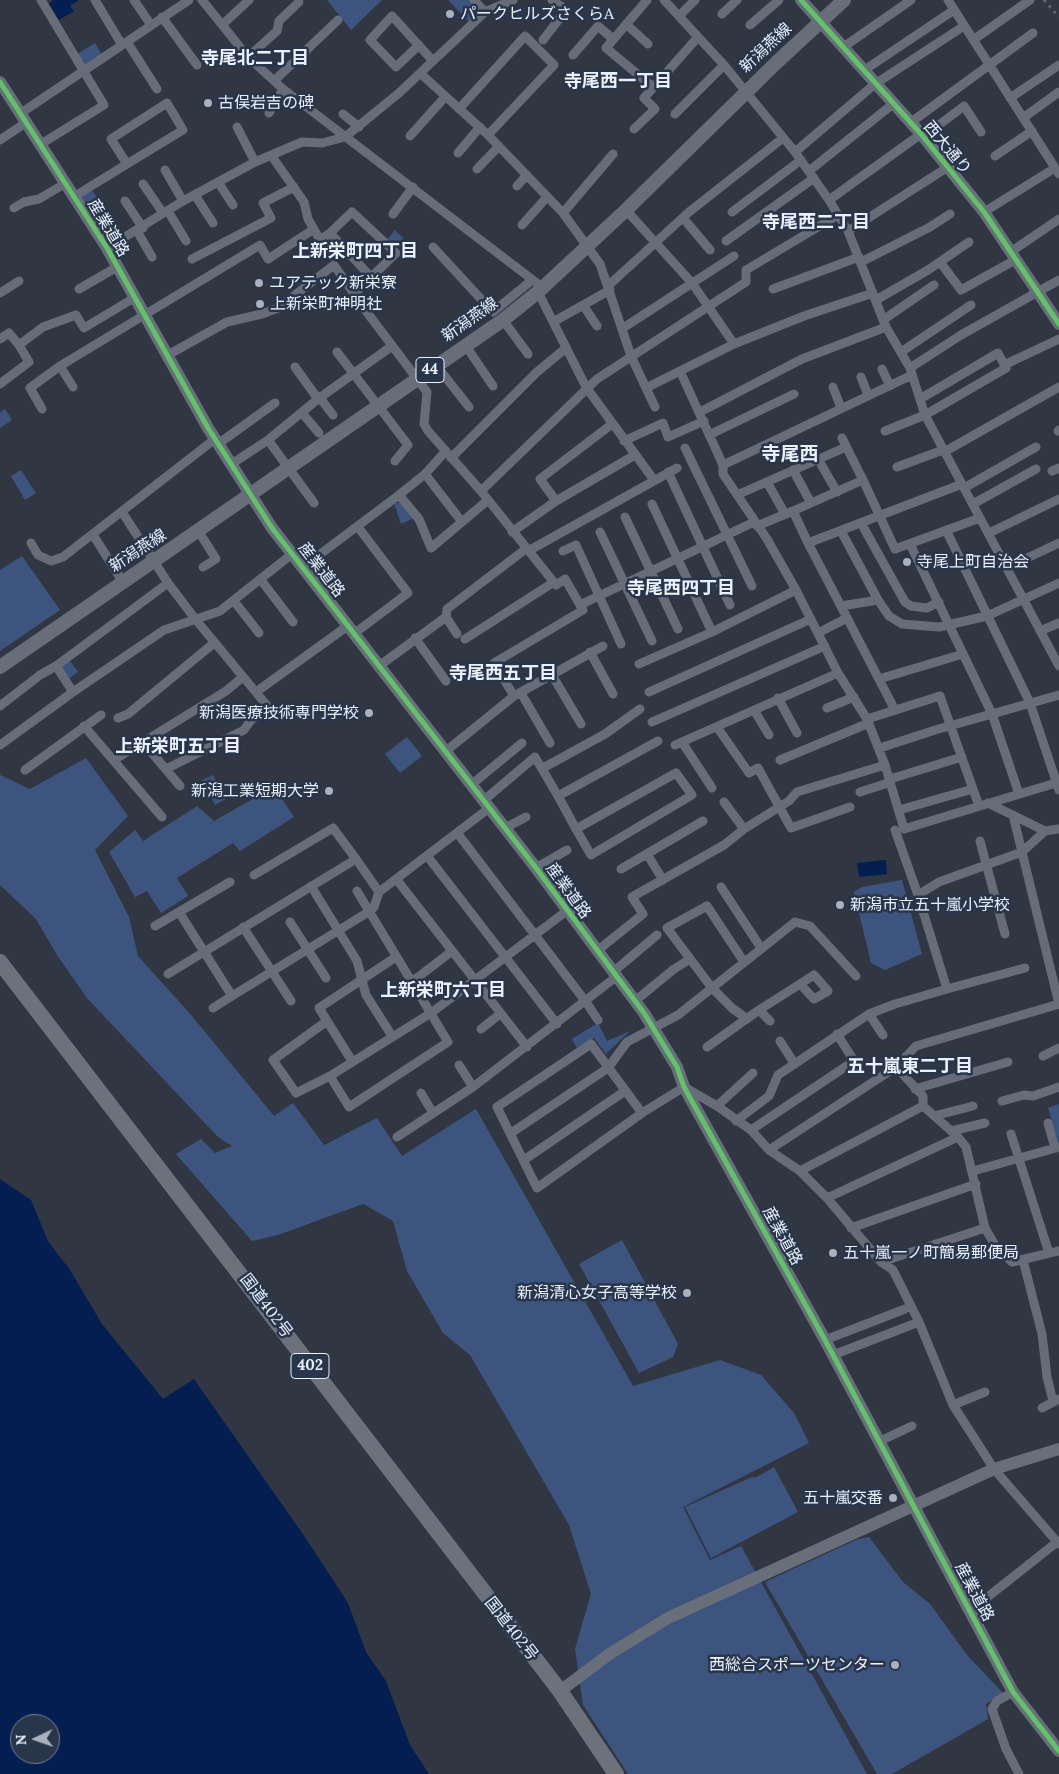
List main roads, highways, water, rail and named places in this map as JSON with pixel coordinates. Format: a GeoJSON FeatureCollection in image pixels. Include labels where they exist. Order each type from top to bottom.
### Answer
{"type":"FeatureCollection","features":[{"type":"Feature","properties":{"kind":"highway","name":"国道402号"},"geometry":{"type":"LineString","coordinates":[[0,962],[560,1691],[616,1774]]}},
{"type":"Feature","properties":{"kind":"main road","name":"新潟燕線"},"geometry":{"type":"LineString","coordinates":[[0,667],[199,532],[249,493],[503,320],[537,286],[626,210],[746,92],[844,0]]}},
{"type":"Feature","properties":{"kind":"railway"},"geometry":{"type":"LineString","coordinates":[[1044,0],[1059,17]]}},
{"type":"Feature","properties":{"kind":"place","name":"パークヒルズさくらA"},"geometry":{"type":"Point","coordinates":[450,14]}},
{"type":"Feature","properties":{"kind":"place","name":"古俣岩吉の碑"},"geometry":{"type":"Point","coordinates":[208,103]}},
{"type":"Feature","properties":{"kind":"place","name":"ユアテック新栄寮"},"geometry":{"type":"Point","coordinates":[259,283]}},
{"type":"Feature","properties":{"kind":"place","name":"上新栄町神明社"},"geometry":{"type":"Point","coordinates":[260,304]}},
{"type":"Feature","properties":{"kind":"place","name":"寺尾上町自治会"},"geometry":{"type":"Point","coordinates":[907,562]}},
{"type":"Feature","properties":{"kind":"place","name":"新潟医療技術専門学校"},"geometry":{"type":"Point","coordinates":[369,713]}},
{"type":"Feature","properties":{"kind":"place","name":"新潟工業短期大学"},"geometry":{"type":"Point","coordinates":[329,791]}},
{"type":"Feature","properties":{"kind":"place","name":"新潟市立五十嵐小学校"},"geometry":{"type":"Point","coordinates":[840,905]}},
{"type":"Feature","properties":{"kind":"place","name":"五十嵐一ノ町簡易郵便局"},"geometry":{"type":"Point","coordinates":[833,1253]}},
{"type":"Feature","properties":{"kind":"place","name":"新潟清心女子高等学校"},"geometry":{"type":"Point","coordinates":[687,1293]}},
{"type":"Feature","properties":{"kind":"place","name":"五十嵐交番"},"geometry":{"type":"Point","coordinates":[893,1498]}},
{"type":"Feature","properties":{"kind":"place","name":"西総合スポーツセンター"},"geometry":{"type":"Point","coordinates":[895,1665]}},
{"type":"Feature","properties":{"kind":"district","name":"寺尾北二丁目"},"geometry":{"type":"Point","coordinates":[255,59]}},
{"type":"Feature","properties":{"kind":"district","name":"寺尾西一丁目"},"geometry":{"type":"Point","coordinates":[618,82]}},
{"type":"Feature","properties":{"kind":"district","name":"寺尾西二丁目"},"geometry":{"type":"Point","coordinates":[816,223]}},
{"type":"Feature","properties":{"kind":"district","name":"上新栄町四丁目"},"geometry":{"type":"Point","coordinates":[355,252]}},
{"type":"Feature","properties":{"kind":"district","name":"寺尾西"},"geometry":{"type":"Point","coordinates":[790,455]}},
{"type":"Feature","properties":{"kind":"district","name":"寺尾西四丁目"},"geometry":{"type":"Point","coordinates":[681,589]}},
{"type":"Feature","properties":{"kind":"district","name":"寺尾西五丁目"},"geometry":{"type":"Point","coordinates":[503,674]}},
{"type":"Feature","properties":{"kind":"district","name":"上新栄町五丁目"},"geometry":{"type":"Point","coordinates":[178,747]}},
{"type":"Feature","properties":{"kind":"district","name":"上新栄町六丁目"},"geometry":{"type":"Point","coordinates":[443,991]}},
{"type":"Feature","properties":{"kind":"district","name":"五十嵐東二丁目"},"geometry":{"type":"Point","coordinates":[910,1067]}}]}
